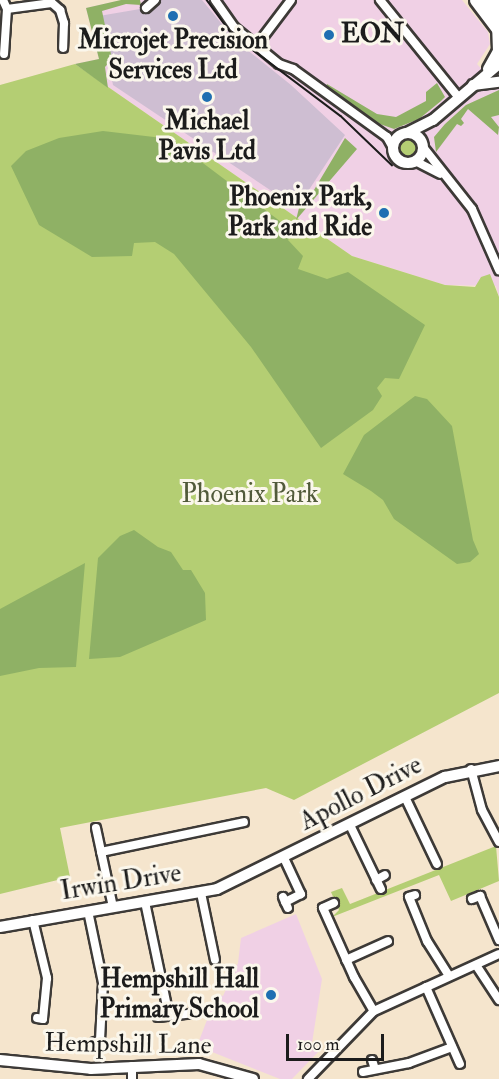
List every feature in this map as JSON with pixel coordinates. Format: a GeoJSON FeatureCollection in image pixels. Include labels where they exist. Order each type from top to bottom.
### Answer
{"type":"FeatureCollection","features":[{"type":"Feature","properties":{"kind":"highway"},"geometry":{"type":"LineString","coordinates":[[477,0],[498,23]]}},
{"type":"Feature","properties":{"kind":"highway"},"geometry":{"type":"LineString","coordinates":[[495,0],[499,5]]}},
{"type":"Feature","properties":{"kind":"street"},"geometry":{"type":"LineString","coordinates":[[3,0],[7,9],[4,54]]}},
{"type":"Feature","properties":{"kind":"street"},"geometry":{"type":"LineString","coordinates":[[146,8],[155,0]]}},
{"type":"Feature","properties":{"kind":"street"},"geometry":{"type":"LineString","coordinates":[[214,0],[234,27],[279,64],[293,69],[387,137],[401,162],[415,161],[444,177]]}},
{"type":"Feature","properties":{"kind":"street"},"geometry":{"type":"LineString","coordinates":[[257,45],[291,0]]}},
{"type":"Feature","properties":{"kind":"street"},"geometry":{"type":"LineString","coordinates":[[380,0],[459,98]]}},
{"type":"Feature","properties":{"kind":"street"},"geometry":{"type":"LineString","coordinates":[[486,72],[498,51],[498,23],[487,0]]}},
{"type":"Feature","properties":{"kind":"street"},"geometry":{"type":"LineString","coordinates":[[7,9],[52,3],[60,10],[64,23],[63,48]]}},
{"type":"Feature","properties":{"kind":"street"},"geometry":{"type":"LineString","coordinates":[[393,148],[397,138],[433,120],[486,72],[499,64]]}},
{"type":"Feature","properties":{"kind":"street"},"geometry":{"type":"LineString","coordinates":[[473,85],[499,82]]}},
{"type":"Feature","properties":{"kind":"street"},"geometry":{"type":"LineString","coordinates":[[415,161],[433,120]]}},
{"type":"Feature","properties":{"kind":"street"},"geometry":{"type":"LineString","coordinates":[[407,133],[422,145],[444,177],[477,217],[499,270]]}},
{"type":"Feature","properties":{"kind":"street","name":"Apollo Drive"},"geometry":{"type":"LineString","coordinates":[[248,876],[405,797],[471,769],[499,766]]}},
{"type":"Feature","properties":{"kind":"street"},"geometry":{"type":"LineString","coordinates":[[471,769],[477,798],[498,838]]}},
{"type":"Feature","properties":{"kind":"street"},"geometry":{"type":"LineString","coordinates":[[405,797],[437,854],[437,864]]}},
{"type":"Feature","properties":{"kind":"street"},"geometry":{"type":"LineString","coordinates":[[101,852],[244,822]]}},
{"type":"Feature","properties":{"kind":"street"},"geometry":{"type":"LineString","coordinates":[[350,825],[381,889]]}},
{"type":"Feature","properties":{"kind":"street"},"geometry":{"type":"LineString","coordinates":[[96,828],[113,907]]}},
{"type":"Feature","properties":{"kind":"street"},"geometry":{"type":"LineString","coordinates":[[284,858],[301,894],[285,902]]}},
{"type":"Feature","properties":{"kind":"street"},"geometry":{"type":"LineString","coordinates":[[376,880],[385,875]]}},
{"type":"Feature","properties":{"kind":"street","name":"Irwin Drive"},"geometry":{"type":"LineString","coordinates":[[0,927],[201,893],[248,876]]}},
{"type":"Feature","properties":{"kind":"street"},"geometry":{"type":"LineString","coordinates":[[201,893],[216,957]]}},
{"type":"Feature","properties":{"kind":"street"},"geometry":{"type":"LineString","coordinates":[[415,894],[409,897],[427,941],[449,976]]}},
{"type":"Feature","properties":{"kind":"street"},"geometry":{"type":"LineString","coordinates":[[472,899],[480,896],[499,940]]}},
{"type":"Feature","properties":{"kind":"street"},"geometry":{"type":"LineString","coordinates":[[146,902],[169,1016]]}},
{"type":"Feature","properties":{"kind":"street"},"geometry":{"type":"LineString","coordinates":[[334,903],[323,908],[346,960],[374,1011]]}},
{"type":"Feature","properties":{"kind":"street"},"geometry":{"type":"LineString","coordinates":[[88,911],[103,983],[100,1041],[95,1042]]}},
{"type":"Feature","properties":{"kind":"street"},"geometry":{"type":"LineString","coordinates":[[33,920],[47,978],[43,1019],[37,1018]]}},
{"type":"Feature","properties":{"kind":"street"},"geometry":{"type":"LineString","coordinates":[[346,960],[388,941]]}},
{"type":"Feature","properties":{"kind":"street"},"geometry":{"type":"LineString","coordinates":[[308,1079],[374,1011],[499,954]]}},
{"type":"Feature","properties":{"kind":"street"},"geometry":{"type":"LineString","coordinates":[[476,965],[499,1000]]}},
{"type":"Feature","properties":{"kind":"street"},"geometry":{"type":"LineString","coordinates":[[426,987],[460,1064]]}},
{"type":"Feature","properties":{"kind":"street"},"geometry":{"type":"LineString","coordinates":[[158,1017],[188,1014]]}},
{"type":"Feature","properties":{"kind":"street"},"geometry":{"type":"LineString","coordinates":[[363,1072],[409,1063],[452,1047]]}},
{"type":"Feature","properties":{"kind":"street","name":"Hempshill Lane"},"geometry":{"type":"LineString","coordinates":[[0,1060],[73,1068],[199,1064],[239,1077],[253,1079]]}},
{"type":"Feature","properties":{"kind":"street"},"geometry":{"type":"LineString","coordinates":[[372,1060],[375,1069]]}},
{"type":"Feature","properties":{"kind":"street"},"geometry":{"type":"LineString","coordinates":[[132,1066],[132,1079]]}},
{"type":"Feature","properties":{"kind":"shaded area"},"geometry":{"type":"Polygon","coordinates":[[[121,0],[462,0],[488,32],[490,44],[477,64],[499,88],[499,297],[496,286],[445,285],[352,256],[75,64],[99,59],[86,8],[121,0]]]}},
{"type":"Feature","properties":{"kind":"shaded area"},"geometry":{"type":"Polygon","coordinates":[[[150,0],[202,0],[235,40],[291,85],[345,135],[297,208],[113,85],[99,16],[140,9],[150,0]]]}},
{"type":"Feature","properties":{"kind":"shaded area","name":"Hempshill Hall Primary School"},"geometry":{"type":"Polygon","coordinates":[[[296,914],[322,979],[312,1043],[319,1051],[292,1079],[280,1079],[197,1046],[217,994],[223,996],[238,963],[241,938],[296,914]]]}},
{"type":"Feature","properties":{"kind":"green space"},"geometry":{"type":"Polygon","coordinates":[[[121,0],[140,0],[141,5],[126,4],[102,11],[112,59],[105,67],[108,88],[75,64],[99,59],[86,8],[121,0]]]}},
{"type":"Feature","properties":{"kind":"green space","name":"Phoenix Park"},"geometry":{"type":"Polygon","coordinates":[[[75,64],[352,256],[445,285],[475,287],[481,277],[490,274],[499,297],[499,693],[294,800],[266,788],[60,828],[70,877],[0,894],[0,85],[75,64]]]}},
{"type":"Feature","properties":{"kind":"green space"},"geometry":{"type":"Polygon","coordinates":[[[437,83],[445,97],[419,119],[394,129],[377,123],[325,89],[327,84],[377,114],[396,117],[426,101],[426,92],[437,83]]]}},
{"type":"Feature","properties":{"kind":"green space"},"geometry":{"type":"Polygon","coordinates":[[[499,90],[499,115],[491,117],[499,127],[498,135],[468,109],[461,119],[464,123],[461,126],[457,124],[436,152],[434,137],[445,124],[466,105],[499,90]]]}},
{"type":"Feature","properties":{"kind":"green space"},"geometry":{"type":"Polygon","coordinates":[[[103,131],[171,139],[293,231],[288,240],[303,256],[298,269],[327,279],[348,272],[425,325],[399,379],[385,378],[377,388],[382,396],[373,410],[321,448],[251,347],[174,254],[155,242],[134,243],[132,256],[92,257],[39,225],[11,166],[26,151],[59,138],[103,131]]]}},
{"type":"Feature","properties":{"kind":"green space"},"geometry":{"type":"Polygon","coordinates":[[[408,137],[416,140],[419,148],[416,156],[408,159],[400,156],[397,148],[400,140],[408,137]]]}},
{"type":"Feature","properties":{"kind":"green space"},"geometry":{"type":"Polygon","coordinates":[[[345,138],[357,149],[296,220],[302,196],[311,195],[345,138]]]}},
{"type":"Feature","properties":{"kind":"green space"},"geometry":{"type":"Polygon","coordinates":[[[415,396],[427,399],[452,426],[473,540],[479,554],[470,562],[457,564],[394,519],[383,500],[343,474],[364,435],[415,396]]]}},
{"type":"Feature","properties":{"kind":"green space"},"geometry":{"type":"Polygon","coordinates":[[[134,530],[158,547],[171,552],[183,570],[191,570],[205,593],[206,620],[120,657],[89,659],[98,558],[120,536],[134,530]]]}},
{"type":"Feature","properties":{"kind":"green space"},"geometry":{"type":"Polygon","coordinates":[[[85,563],[76,667],[39,668],[0,676],[0,609],[85,563]]]}},
{"type":"Feature","properties":{"kind":"green space"},"geometry":{"type":"Polygon","coordinates":[[[496,846],[499,881],[451,901],[439,875],[332,917],[339,910],[331,892],[342,888],[350,904],[496,846]]]}},
{"type":"Feature","properties":{"kind":"tram line"},"geometry":{"type":"LineString","coordinates":[[207,0],[232,34],[341,116],[392,165]]}},
{"type":"Feature","properties":{"kind":"place","name":"Microjet Precision Services Ltd"},"geometry":{"type":"Point","coordinates":[173,16]}},
{"type":"Feature","properties":{"kind":"place","name":"EON"},"geometry":{"type":"Point","coordinates":[329,35]}},
{"type":"Feature","properties":{"kind":"place","name":"Michael Pavis Ltd"},"geometry":{"type":"Point","coordinates":[207,97]}},
{"type":"Feature","properties":{"kind":"place","name":"Phoenix Park, Park and Ride"},"geometry":{"type":"Point","coordinates":[384,213]}},
{"type":"Feature","properties":{"kind":"place","name":"Hempshill Hall Primary School"},"geometry":{"type":"Point","coordinates":[271,995]}}]}
